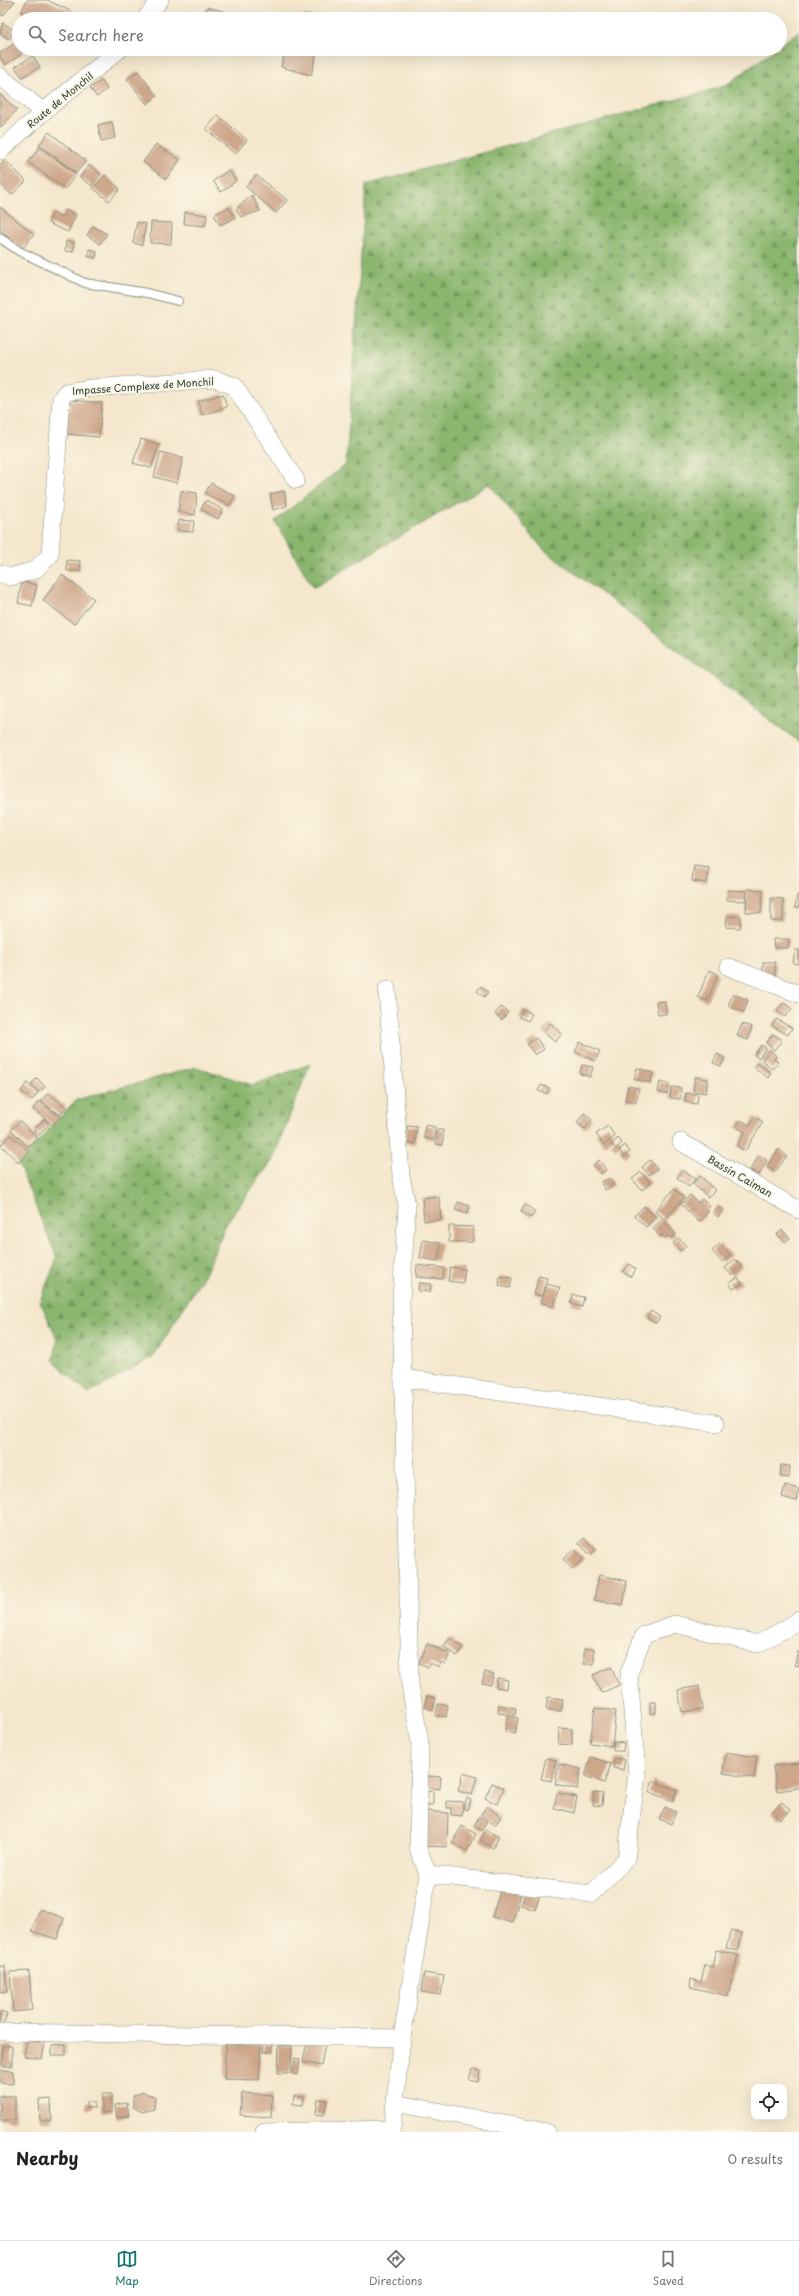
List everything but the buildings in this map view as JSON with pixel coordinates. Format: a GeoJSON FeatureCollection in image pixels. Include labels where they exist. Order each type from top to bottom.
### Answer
{"type":"FeatureCollection","features":[{"type":"Feature","properties":{"kind":"street"},"geometry":{"type":"LineString","coordinates":[[151,12],[160,0]]}},
{"type":"Feature","properties":{"kind":"street","name":"Route de Monchil"},"geometry":{"type":"LineString","coordinates":[[0,151],[43,112],[111,56]]}},
{"type":"Feature","properties":{"kind":"street"},"geometry":{"type":"LineString","coordinates":[[0,76],[43,112]]}},
{"type":"Feature","properties":{"kind":"street","name":"Impasse Complexe de Monchil"},"geometry":{"type":"LineString","coordinates":[[0,573],[10,577],[35,570],[50,555],[61,399],[66,392],[92,388],[215,379],[234,386],[296,480]]}},
{"type":"Feature","properties":{"kind":"street"},"geometry":{"type":"LineString","coordinates":[[729,967],[799,994]]}},
{"type":"Feature","properties":{"kind":"street"},"geometry":{"type":"LineString","coordinates":[[264,2132],[392,2130],[402,2038],[428,1874],[418,1848],[420,1743],[410,1684],[402,1299],[407,1206],[401,1176],[387,990]]}},
{"type":"Feature","properties":{"kind":"street","name":"Bassin Caiman"},"geometry":{"type":"LineString","coordinates":[[681,1142],[799,1210]]}},
{"type":"Feature","properties":{"kind":"street"},"geometry":{"type":"LineString","coordinates":[[403,1378],[716,1423]]}},
{"type":"Feature","properties":{"kind":"street"},"geometry":{"type":"LineString","coordinates":[[428,1874],[591,1894],[626,1859],[637,1774],[629,1673],[644,1635],[675,1624],[758,1644],[797,1622],[799,1619]]}},
{"type":"Feature","properties":{"kind":"street"},"geometry":{"type":"LineString","coordinates":[[0,2032],[402,2038]]}},
{"type":"Feature","properties":{"kind":"street"},"geometry":{"type":"LineString","coordinates":[[395,2103],[546,2132]]}},
{"type":"Feature","properties":{"kind":"lane"},"geometry":{"type":"LineString","coordinates":[[0,238],[19,252],[85,283],[178,301]]}},
{"type":"Feature","properties":{"kind":"green space"},"geometry":{"type":"Polygon","coordinates":[[[799,31],[799,742],[543,549],[489,484],[313,588],[275,521],[346,464],[366,185],[725,86],[766,56],[787,56],[787,40],[799,31]]]}},
{"type":"Feature","properties":{"kind":"green space"},"geometry":{"type":"Polygon","coordinates":[[[310,1064],[272,1161],[227,1222],[206,1272],[153,1357],[88,1394],[53,1360],[58,1341],[40,1301],[57,1258],[18,1163],[76,1100],[196,1067],[253,1085],[310,1064]]]}}]}
